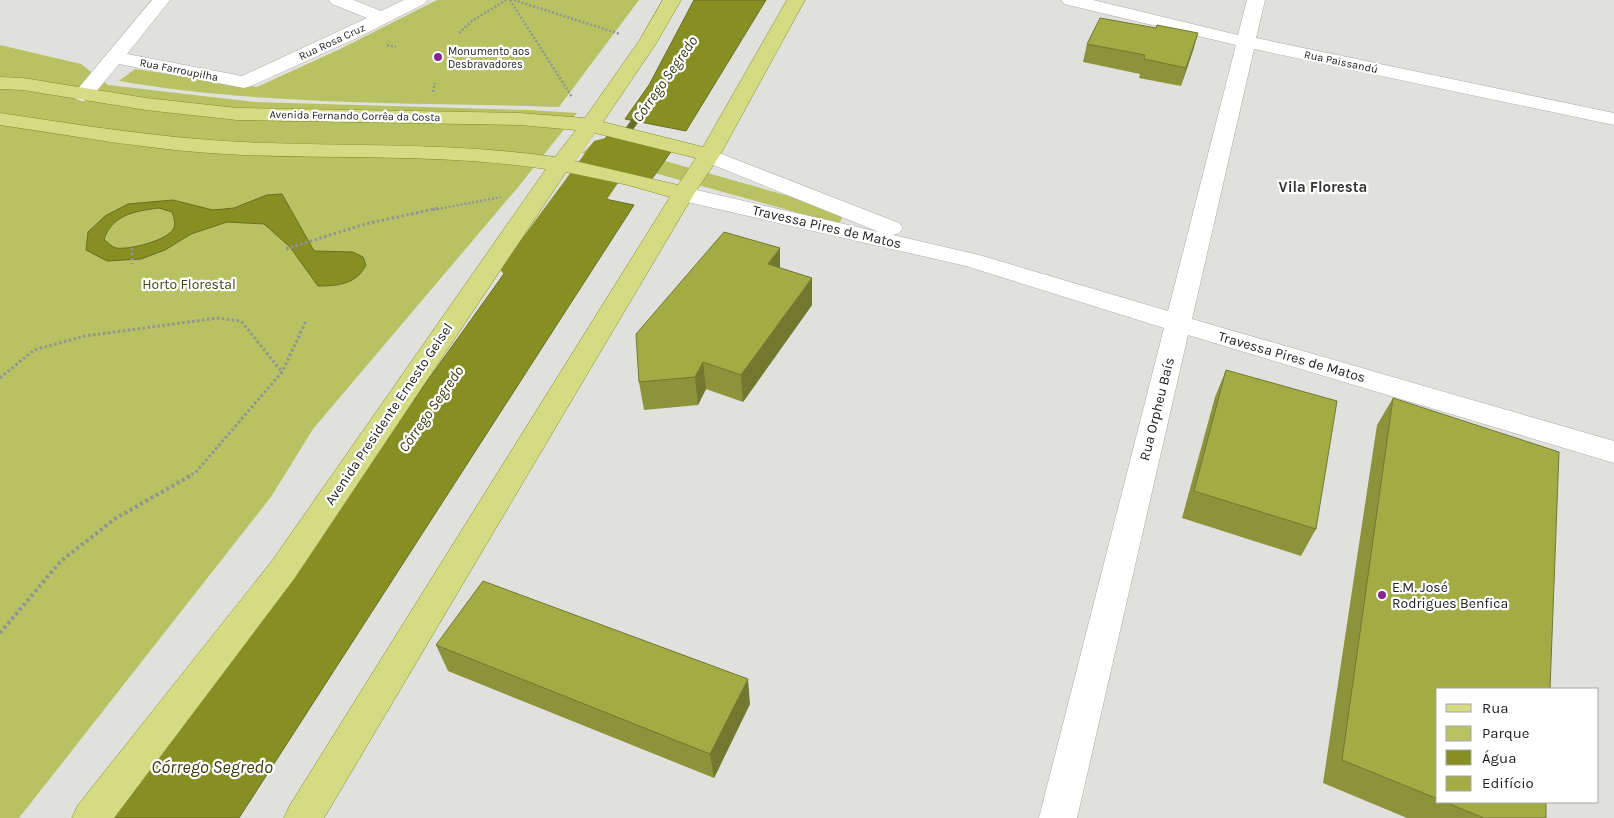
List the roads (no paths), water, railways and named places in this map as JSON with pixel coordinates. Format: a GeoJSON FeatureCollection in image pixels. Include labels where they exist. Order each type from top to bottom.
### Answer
{"type":"FeatureCollection","features":[{"type":"Feature","properties":{"kind":"main road","name":"Avenida Presidente Ernesto Geisel"},"geometry":{"type":"LineString","coordinates":[[92,818],[283,570],[543,188],[571,166],[601,128],[672,0]]}},
{"type":"Feature","properties":{"kind":"main road"},"geometry":{"type":"LineString","coordinates":[[303,818],[682,194],[709,155],[796,0]]}},
{"type":"Feature","properties":{"kind":"main road","name":"Avenida Fernando Corrêa da Costa"},"geometry":{"type":"LineString","coordinates":[[0,83],[23,84],[146,104],[237,114],[519,119],[601,128],[709,155]]}},
{"type":"Feature","properties":{"kind":"main road"},"geometry":{"type":"LineString","coordinates":[[0,118],[210,147],[481,155],[571,166],[649,184],[682,194]]}},
{"type":"Feature","properties":{"kind":"street","name":"Rua Farroupilha"},"geometry":{"type":"LineString","coordinates":[[83,95],[161,0]]}},
{"type":"Feature","properties":{"kind":"street"},"geometry":{"type":"LineString","coordinates":[[338,0],[382,18]]}},
{"type":"Feature","properties":{"kind":"street","name":"Rua Rosa Cruz"},"geometry":{"type":"LineString","coordinates":[[244,82],[418,0]]}},
{"type":"Feature","properties":{"kind":"street","name":"Rua Paissandú"},"geometry":{"type":"LineString","coordinates":[[1070,0],[1246,42],[1614,119]]}},
{"type":"Feature","properties":{"kind":"street","name":"Rua Orpheu Baís"},"geometry":{"type":"LineString","coordinates":[[1058,818],[1256,0]]}},
{"type":"Feature","properties":{"kind":"street","name":"Rua Farroupilha"},"geometry":{"type":"LineString","coordinates":[[115,57],[244,82]]}},
{"type":"Feature","properties":{"kind":"street","name":"Travessa Pires de Matos"},"geometry":{"type":"LineString","coordinates":[[709,155],[971,260]]}},
{"type":"Feature","properties":{"kind":"street","name":"Travessa Pires de Matos"},"geometry":{"type":"LineString","coordinates":[[682,194],[971,260],[1177,324],[1614,452]]}},
{"type":"Feature","properties":{"kind":"water","name":"Córrego Segredo"},"geometry":{"type":"Polygon","coordinates":[[[694,0],[766,0],[686,131],[625,119],[649,85],[694,0]]]}},
{"type":"Feature","properties":{"kind":"water","name":"Córrego Segredo"},"geometry":{"type":"Polygon","coordinates":[[[611,131],[675,146],[649,183],[583,167],[611,131]]]}},
{"type":"Feature","properties":{"kind":"water","name":"Córrego Segredo"},"geometry":{"type":"Polygon","coordinates":[[[567,191],[634,205],[239,818],[108,818],[217,675],[541,222],[567,191]]]}},
{"type":"Feature","properties":{"kind":"water"},"geometry":{"type":"Polygon","coordinates":[[[282,194],[314,251],[353,252],[363,257],[366,265],[358,276],[346,283],[318,286],[290,247],[264,224],[227,222],[191,234],[165,250],[141,259],[107,261],[86,250],[88,232],[105,216],[128,204],[173,200],[213,210],[234,208],[267,195],[282,194]],[[159,208],[126,215],[113,224],[104,239],[116,248],[129,248],[154,241],[168,235],[174,229],[175,222],[172,212],[159,208]]]}},
{"type":"Feature","properties":{"kind":"waterway","name":"Córrego Segredo"},"geometry":{"type":"LineString","coordinates":[[621,140],[644,109]]}},
{"type":"Feature","properties":{"kind":"waterway","name":"Córrego Segredo"},"geometry":{"type":"LineString","coordinates":[[530,269],[613,152]]}},
{"type":"Feature","properties":{"kind":"place","name":"Monumento aos Desbravadores"},"geometry":{"type":"Point","coordinates":[438,57]}},
{"type":"Feature","properties":{"kind":"place","name":"E.M. José Rodrigues Benfica"},"geometry":{"type":"Point","coordinates":[1382,595]}},
{"type":"Feature","properties":{"kind":"district","name":"Vila Floresta"},"geometry":{"type":"Point","coordinates":[1323,187]}},
{"type":"Feature","properties":{"kind":"park label","name":"Horto Florestal"},"geometry":{"type":"Point","coordinates":[189,284]}}]}
